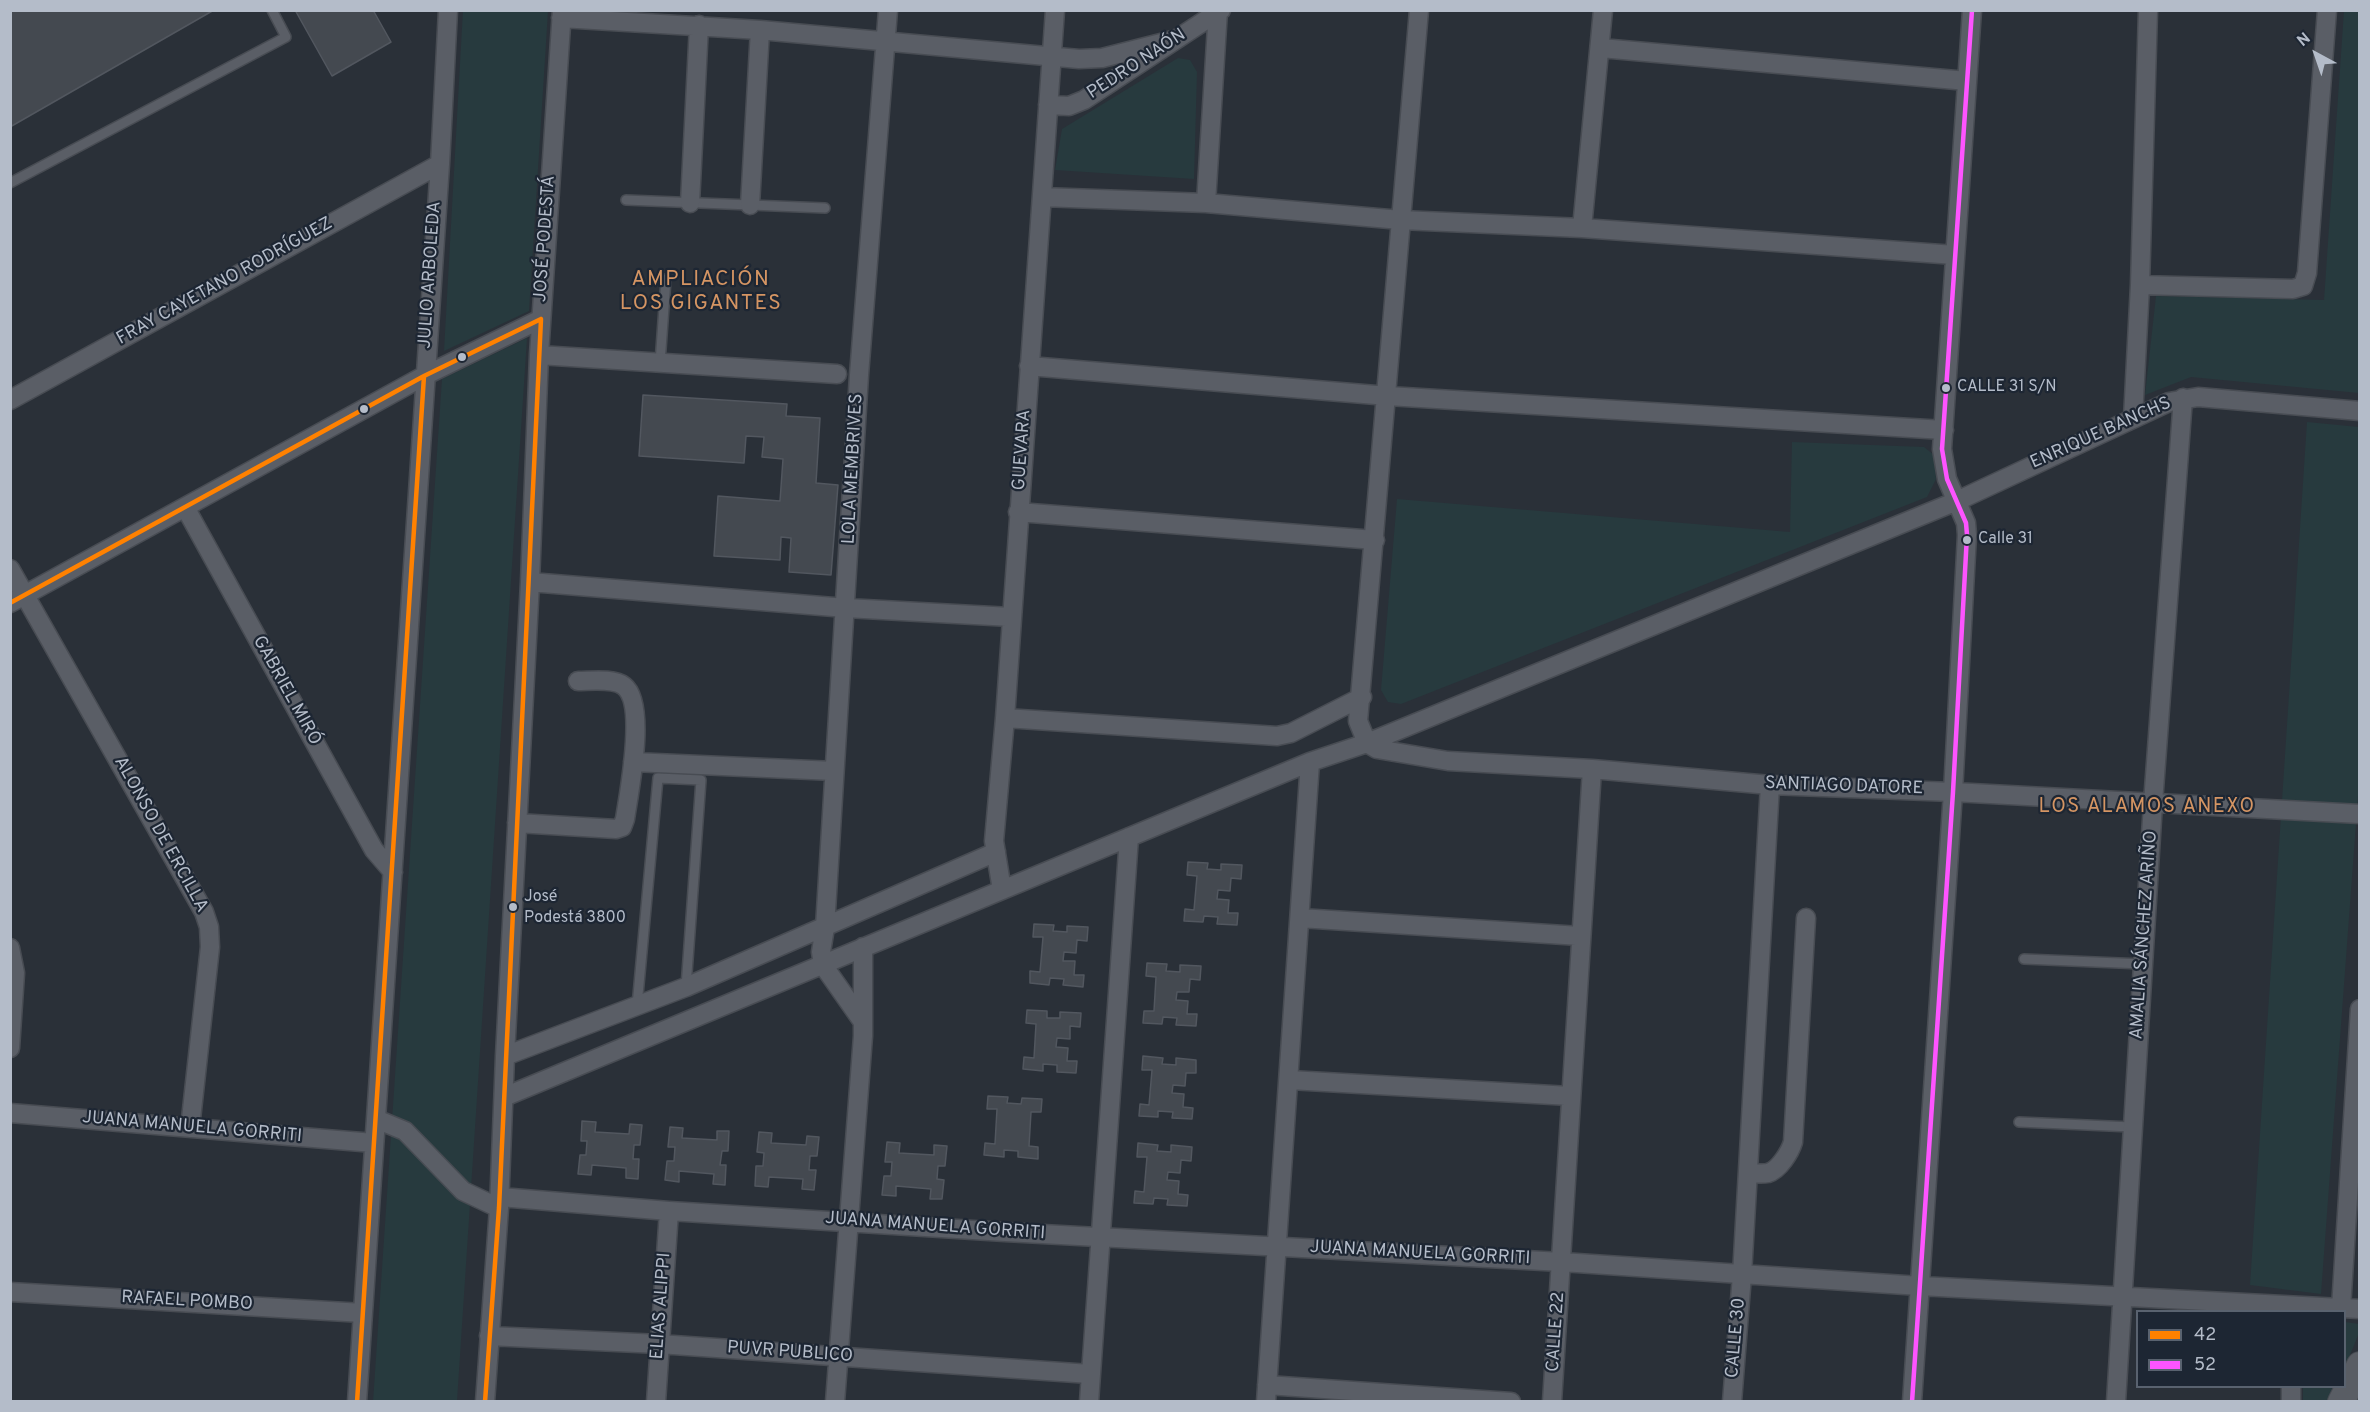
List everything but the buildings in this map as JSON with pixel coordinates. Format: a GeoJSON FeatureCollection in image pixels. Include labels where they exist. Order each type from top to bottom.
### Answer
{"type":"FeatureCollection","features":[{"type":"Feature","properties":{"kind":"main road"},"geometry":{"type":"LineString","coordinates":[[2341,1401],[2360,1365]]}},
{"type":"Feature","properties":{"kind":"street","name":"JULIO ARBOLEDA"},"geometry":{"type":"LineString","coordinates":[[357,1401],[440,164],[448,10]]}},
{"type":"Feature","properties":{"kind":"street","name":"LOLA MEMBRIVES"},"geometry":{"type":"LineString","coordinates":[[823,965],[821,952],[825,927],[859,375],[888,10]]}},
{"type":"Feature","properties":{"kind":"street","name":"GUEVARA"},"geometry":{"type":"LineString","coordinates":[[1002,890],[994,841],[1005,718],[1054,10]]}},
{"type":"Feature","properties":{"kind":"street"},"geometry":{"type":"LineString","coordinates":[[1367,743],[1358,721],[1388,396],[1419,10]]}},
{"type":"Feature","properties":{"kind":"street"},"geometry":{"type":"LineString","coordinates":[[1582,228],[1603,10]]}},
{"type":"Feature","properties":{"kind":"street"},"geometry":{"type":"LineString","coordinates":[[1912,1401],[1953,792],[1967,535],[1966,523],[1943,465],[1954,255],[1972,10]]}},
{"type":"Feature","properties":{"kind":"street"},"geometry":{"type":"LineString","coordinates":[[2133,418],[2140,285],[2148,10]]}},
{"type":"Feature","properties":{"kind":"street"},"geometry":{"type":"LineString","coordinates":[[2140,285],[2293,290],[2303,286],[2307,273],[2327,10]]}},
{"type":"Feature","properties":{"kind":"street"},"geometry":{"type":"LineString","coordinates":[[1206,202],[1219,11]]}},
{"type":"Feature","properties":{"kind":"street","name":"PEDRO NAÓN"},"geometry":{"type":"LineString","coordinates":[[1048,105],[1069,106],[1084,100],[1219,11]]}},
{"type":"Feature","properties":{"kind":"street"},"geometry":{"type":"LineString","coordinates":[[561,14],[699,25],[728,19],[760,30],[1079,59],[1102,58],[1173,40]]}},
{"type":"Feature","properties":{"kind":"street","name":"JOSÉ PODESTÁ"},"geometry":{"type":"LineString","coordinates":[[485,1401],[500,1203],[539,355],[561,14]]}},
{"type":"Feature","properties":{"kind":"street"},"geometry":{"type":"LineString","coordinates":[[690,203],[699,25]]}},
{"type":"Feature","properties":{"kind":"street"},"geometry":{"type":"LineString","coordinates":[[750,205],[760,30]]}},
{"type":"Feature","properties":{"kind":"street"},"geometry":{"type":"LineString","coordinates":[[1601,48],[1967,81]]}},
{"type":"Feature","properties":{"kind":"street","name":"FRAY CAYETANO RODRÍGUEZ"},"geometry":{"type":"LineString","coordinates":[[10,400],[440,164]]}},
{"type":"Feature","properties":{"kind":"street"},"geometry":{"type":"LineString","coordinates":[[1042,197],[1206,202],[1401,220],[1582,228],[1954,255]]}},
{"type":"Feature","properties":{"kind":"street"},"geometry":{"type":"LineString","coordinates":[[18,599],[424,376],[541,319]]}},
{"type":"Feature","properties":{"kind":"street"},"geometry":{"type":"LineString","coordinates":[[539,355],[837,374]]}},
{"type":"Feature","properties":{"kind":"street"},"geometry":{"type":"LineString","coordinates":[[1029,366],[1388,396],[1944,430]]}},
{"type":"Feature","properties":{"kind":"street","name":"ENRIQUE BANCHS"},"geometry":{"type":"LineString","coordinates":[[504,1097],[1310,762],[1367,743],[1957,501],[2133,418],[2183,398],[2198,397],[2360,411]]}},
{"type":"Feature","properties":{"kind":"street","name":"AMALIA SÁNCHEZ ARIÑO"},"geometry":{"type":"LineString","coordinates":[[2116,1401],[2153,803],[2183,398]]}},
{"type":"Feature","properties":{"kind":"street","name":"GABRIEL MIRÓ"},"geometry":{"type":"LineString","coordinates":[[185,507],[374,850],[393,872]]}},
{"type":"Feature","properties":{"kind":"street"},"geometry":{"type":"LineString","coordinates":[[1018,512],[1375,540]]}},
{"type":"Feature","properties":{"kind":"street","name":"ALONSO DE ERCILLA"},"geometry":{"type":"LineString","coordinates":[[10,569],[18,599],[204,912],[209,927],[210,947],[190,1128]]}},
{"type":"Feature","properties":{"kind":"street"},"geometry":{"type":"LineString","coordinates":[[530,582],[846,608],[1011,617]]}},
{"type":"Feature","properties":{"kind":"street"},"geometry":{"type":"LineString","coordinates":[[517,823],[616,829],[622,827],[633,762],[636,713],[632,695],[624,686],[616,682],[578,681]]}},
{"type":"Feature","properties":{"kind":"street"},"geometry":{"type":"LineString","coordinates":[[1005,718],[1277,736],[1291,733],[1362,697]]}},
{"type":"Feature","properties":{"kind":"street","name":"SANTIAGO DATORE"},"geometry":{"type":"LineString","coordinates":[[1367,743],[1377,749],[1448,761],[1592,769],[1770,785],[1953,792],[2360,814]]}},
{"type":"Feature","properties":{"kind":"street"},"geometry":{"type":"LineString","coordinates":[[633,762],[834,771]]}},
{"type":"Feature","properties":{"kind":"street"},"geometry":{"type":"LineString","coordinates":[[1310,762],[1290,1080],[1275,1245],[1267,1393],[1511,1401]]}},
{"type":"Feature","properties":{"kind":"street","name":"CALLE 22"},"geometry":{"type":"LineString","coordinates":[[1552,1401],[1592,769]]}},
{"type":"Feature","properties":{"kind":"street","name":"CALLE 30"},"geometry":{"type":"LineString","coordinates":[[1732,1401],[1742,1275],[1770,785]]}},
{"type":"Feature","properties":{"kind":"street"},"geometry":{"type":"LineString","coordinates":[[1089,1401],[1129,837]]}},
{"type":"Feature","properties":{"kind":"street"},"geometry":{"type":"LineString","coordinates":[[505,1056],[686,987],[996,852]]}},
{"type":"Feature","properties":{"kind":"street"},"geometry":{"type":"LineString","coordinates":[[1300,918],[1580,936]]}},
{"type":"Feature","properties":{"kind":"street"},"geometry":{"type":"LineString","coordinates":[[1748,1173],[1770,1173],[1790,1151],[1793,1142],[1806,918]]}},
{"type":"Feature","properties":{"kind":"street"},"geometry":{"type":"LineString","coordinates":[[835,1401],[863,1022],[863,947]]}},
{"type":"Feature","properties":{"kind":"street"},"geometry":{"type":"LineString","coordinates":[[10,948],[15,973],[10,1048]]}},
{"type":"Feature","properties":{"kind":"street"},"geometry":{"type":"LineString","coordinates":[[823,965],[863,1022]]}},
{"type":"Feature","properties":{"kind":"street"},"geometry":{"type":"LineString","coordinates":[[2341,1308],[2360,1009]]}},
{"type":"Feature","properties":{"kind":"street"},"geometry":{"type":"LineString","coordinates":[[1290,1080],[1570,1096]]}},
{"type":"Feature","properties":{"kind":"street","name":"JUANA MANUELA GORRITI"},"geometry":{"type":"LineString","coordinates":[[10,1113],[374,1143]]}},
{"type":"Feature","properties":{"kind":"street"},"geometry":{"type":"LineString","coordinates":[[376,1119],[405,1131],[463,1191],[500,1203]]}},
{"type":"Feature","properties":{"kind":"street","name":"JUANA MANUELA GORRITI"},"geometry":{"type":"LineString","coordinates":[[500,1203],[1275,1245],[2292,1309],[2360,1309]]}},
{"type":"Feature","properties":{"kind":"street","name":"ELIAS ALIPPI"},"geometry":{"type":"LineString","coordinates":[[656,1401],[669,1211]]}},
{"type":"Feature","properties":{"kind":"street","name":"RAFAEL POMBO"},"geometry":{"type":"LineString","coordinates":[[10,1292],[363,1313]]}},
{"type":"Feature","properties":{"kind":"street","name":"PUVR PUBLICO"},"geometry":{"type":"LineString","coordinates":[[489,1336],[659,1344],[1090,1374]]}},
{"type":"Feature","properties":{"kind":"lane"},"geometry":{"type":"LineString","coordinates":[[10,183],[286,37],[272,10]]}},
{"type":"Feature","properties":{"kind":"lane"},"geometry":{"type":"LineString","coordinates":[[626,200],[825,208]]}},
{"type":"Feature","properties":{"kind":"lane"},"geometry":{"type":"LineString","coordinates":[[660,363],[666,279]]}},
{"type":"Feature","properties":{"kind":"lane"},"geometry":{"type":"LineString","coordinates":[[637,1006],[658,778],[701,780],[686,987]]}},
{"type":"Feature","properties":{"kind":"lane"},"geometry":{"type":"LineString","coordinates":[[2024,959],[2143,964]]}},
{"type":"Feature","properties":{"kind":"lane"},"geometry":{"type":"LineString","coordinates":[[2019,1122],[2133,1127]]}},
{"type":"Feature","properties":{"kind":"green space"},"geometry":{"type":"Polygon","coordinates":[[[463,10],[548,11],[529,311],[444,351],[463,10]]]}},
{"type":"Feature","properties":{"kind":"green space"},"geometry":{"type":"Polygon","coordinates":[[[2344,11],[2360,11],[2359,393],[2191,377],[2145,395],[2156,296],[2324,300],[2344,11]]]}},
{"type":"Feature","properties":{"kind":"green space"},"geometry":{"type":"Polygon","coordinates":[[[1178,58],[1190,60],[1197,72],[1194,179],[1055,170],[1062,129],[1178,58]]]}},
{"type":"Feature","properties":{"kind":"green space"},"geometry":{"type":"Polygon","coordinates":[[[527,338],[457,1401],[373,1402],[442,379],[527,338]]]}},
{"type":"Feature","properties":{"kind":"green space"},"geometry":{"type":"Polygon","coordinates":[[[2307,422],[2359,427],[2359,783],[2321,1294],[2250,1285],[2307,422]]]}},
{"type":"Feature","properties":{"kind":"green space"},"geometry":{"type":"Polygon","coordinates":[[[1792,442],[1924,447],[1934,455],[1936,479],[1927,497],[1401,704],[1388,702],[1381,690],[1397,499],[1790,532],[1792,442]]]}},
{"type":"Feature","properties":{"kind":"green space"},"geometry":{"type":"Polygon","coordinates":[[[2346,1322],[2359,1324],[2359,1333],[2346,1365],[2346,1322]]]}},
{"type":"Feature","properties":{"kind":"green space"},"geometry":{"type":"Polygon","coordinates":[[[2303,1388],[2336,1388],[2329,1402],[2303,1401],[2303,1388]]]}},
{"type":"Feature","properties":{"kind":"transit line","name":"52"},"geometry":{"type":"LineString","coordinates":[[1912,1402],[1953,792],[1967,535],[1966,523],[1947,479],[1942,449],[1972,10]]}},
{"type":"Feature","properties":{"kind":"transit line","name":"42"},"geometry":{"type":"LineString","coordinates":[[10,603],[424,376],[541,319]]}},
{"type":"Feature","properties":{"kind":"transit line","name":"42"},"geometry":{"type":"LineString","coordinates":[[485,1402],[499,1208],[541,319]]}},
{"type":"Feature","properties":{"kind":"transit line","name":"42"},"geometry":{"type":"LineString","coordinates":[[357,1402],[424,376]]}},
{"type":"Feature","properties":{"kind":"place","name":"CALLE 31 S/N"},"geometry":{"type":"Point","coordinates":[1946,388]}},
{"type":"Feature","properties":{"kind":"place","name":"Calle 31"},"geometry":{"type":"Point","coordinates":[1967,540]}},
{"type":"Feature","properties":{"kind":"place","name":"José Podestá 3800"},"geometry":{"type":"Point","coordinates":[513,907]}},
{"type":"Feature","properties":{"kind":"district","name":"AMPLIACIÓN LOS GIGANTES"},"geometry":{"type":"Point","coordinates":[701,293]}},
{"type":"Feature","properties":{"kind":"district","name":"LOS ALAMOS ANEXO"},"geometry":{"type":"Point","coordinates":[2147,808]}}]}
